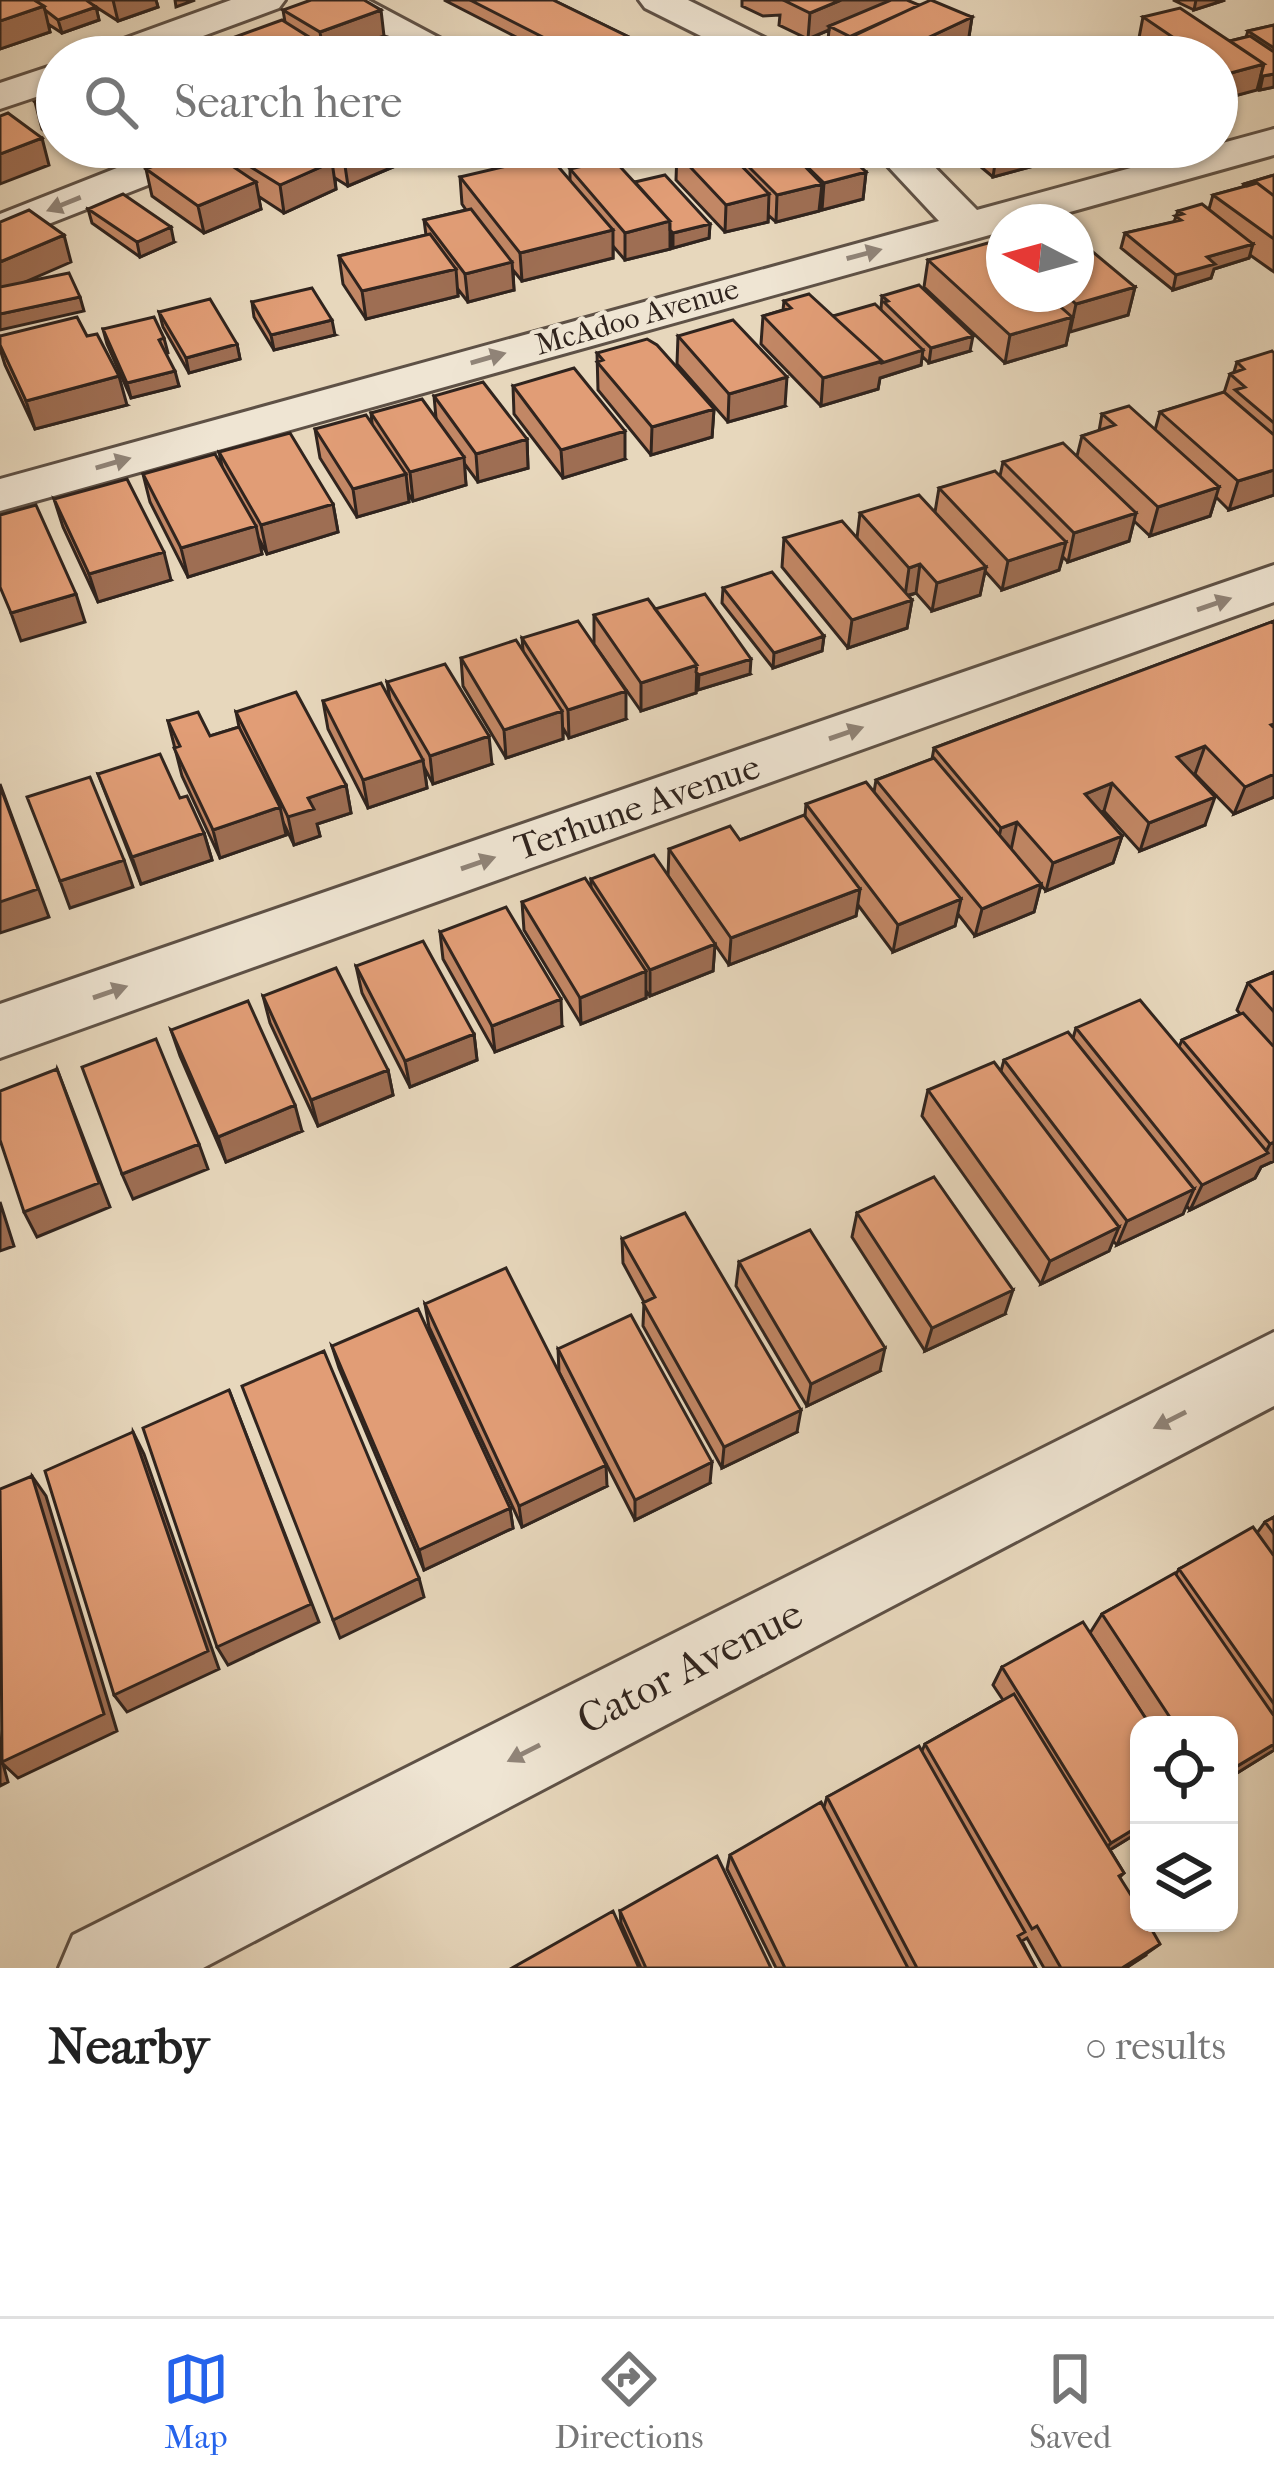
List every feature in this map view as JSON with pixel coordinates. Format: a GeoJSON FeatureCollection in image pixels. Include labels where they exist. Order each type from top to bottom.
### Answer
{"type":"FeatureCollection","features":[{"type":"Feature","properties":{"kind":"street"},"geometry":{"type":"LineString","coordinates":[[167,36],[266,0]]}},
{"type":"Feature","properties":{"kind":"street"},"geometry":{"type":"LineString","coordinates":[[340,0],[403,36]]}},
{"type":"Feature","properties":{"kind":"street"},"geometry":{"type":"LineString","coordinates":[[658,0],[731,36]]}},
{"type":"Feature","properties":{"kind":"street"},"geometry":{"type":"LineString","coordinates":[[0,97],[36,84]]}},
{"type":"Feature","properties":{"kind":"street","name":"McAdoo Avenue"},"geometry":{"type":"LineString","coordinates":[[1238,152],[1274,142]]}},
{"type":"Feature","properties":{"kind":"street"},"geometry":{"type":"LineString","coordinates":[[0,230],[154,168]]}},
{"type":"Feature","properties":{"kind":"street"},"geometry":{"type":"LineString","coordinates":[[911,168],[968,226]]}},
{"type":"Feature","properties":{"kind":"street","name":"McAdoo Avenue"},"geometry":{"type":"LineString","coordinates":[[0,495],[1179,168]]}},
{"type":"Feature","properties":{"kind":"street","name":"Terhune Avenue"},"geometry":{"type":"LineString","coordinates":[[0,1030],[1274,583]]}},
{"type":"Feature","properties":{"kind":"street","name":"Cator Avenue"},"geometry":{"type":"LineString","coordinates":[[106,1968],[1274,1367]]}},
{"type":"Feature","properties":{"kind":"building"},"geometry":{"type":"Polygon","coordinates":[[[0,0],[34,0],[44,6],[0,21],[0,0]]]}},
{"type":"Feature","properties":{"kind":"building"},"geometry":{"type":"Polygon","coordinates":[[[34,0],[86,0],[96,7],[58,20],[34,0]]]}},
{"type":"Feature","properties":{"kind":"building"},"geometry":{"type":"Polygon","coordinates":[[[311,0],[364,0],[381,10],[320,32],[283,10],[311,0]]]}},
{"type":"Feature","properties":{"kind":"building"},"geometry":{"type":"Polygon","coordinates":[[[470,0],[553,0],[627,36],[541,36],[470,0]]]}},
{"type":"Feature","properties":{"kind":"building"},"geometry":{"type":"Polygon","coordinates":[[[783,0],[841,0],[810,13],[783,0]]]}},
{"type":"Feature","properties":{"kind":"building"},"geometry":{"type":"Polygon","coordinates":[[[891,0],[919,5],[853,36],[829,26],[891,0]]]}},
{"type":"Feature","properties":{"kind":"building"},"geometry":{"type":"Polygon","coordinates":[[[931,0],[972,17],[932,36],[851,36],[931,0]]]}},
{"type":"Feature","properties":{"kind":"building"},"geometry":{"type":"Polygon","coordinates":[[[1180,8],[1222,36],[1171,36],[1143,17],[1180,8]]]}},
{"type":"Feature","properties":{"kind":"building"},"geometry":{"type":"Polygon","coordinates":[[[282,20],[307,36],[238,36],[282,20]]]}},
{"type":"Feature","properties":{"kind":"building"},"geometry":{"type":"Polygon","coordinates":[[[1274,25],[1274,48],[1248,31],[1274,25]]]}},
{"type":"Feature","properties":{"kind":"building"},"geometry":{"type":"Polygon","coordinates":[[[1250,36],[1274,52],[1274,74],[1261,75],[1264,64],[1238,46],[1238,39],[1250,36]]]}},
{"type":"Feature","properties":{"kind":"building"},"geometry":{"type":"Polygon","coordinates":[[[1238,47],[1264,64],[1238,71],[1238,47]]]}},
{"type":"Feature","properties":{"kind":"building"},"geometry":{"type":"Polygon","coordinates":[[[8,113],[36,134],[36,140],[0,154],[0,116],[8,113]]]}},
{"type":"Feature","properties":{"kind":"building"},"geometry":{"type":"Polygon","coordinates":[[[235,168],[256,182],[198,206],[146,169],[235,168]]]}},
{"type":"Feature","properties":{"kind":"building"},"geometry":{"type":"Polygon","coordinates":[[[252,168],[318,168],[280,185],[252,168]]]}},
{"type":"Feature","properties":{"kind":"building"},"geometry":{"type":"Polygon","coordinates":[[[498,168],[559,168],[613,230],[520,253],[460,177],[498,168]]]}},
{"type":"Feature","properties":{"kind":"building"},"geometry":{"type":"Polygon","coordinates":[[[621,168],[670,221],[625,233],[570,169],[621,168]]]}},
{"type":"Feature","properties":{"kind":"building"},"geometry":{"type":"Polygon","coordinates":[[[691,168],[744,168],[769,194],[726,205],[691,168]]]}},
{"type":"Feature","properties":{"kind":"building"},"geometry":{"type":"Polygon","coordinates":[[[750,168],[806,168],[822,184],[777,195],[750,168]]]}},
{"type":"Feature","properties":{"kind":"building"},"geometry":{"type":"Polygon","coordinates":[[[809,168],[862,168],[866,172],[824,183],[809,168]]]}},
{"type":"Feature","properties":{"kind":"building"},"geometry":{"type":"Polygon","coordinates":[[[665,175],[710,224],[670,230],[670,221],[635,182],[665,175]]]}},
{"type":"Feature","properties":{"kind":"building"},"geometry":{"type":"Polygon","coordinates":[[[1274,175],[1274,196],[1257,183],[1244,184],[1274,175]]]}},
{"type":"Feature","properties":{"kind":"building"},"geometry":{"type":"Polygon","coordinates":[[[1257,183],[1274,196],[1274,239],[1213,195],[1257,183]]]}},
{"type":"Feature","properties":{"kind":"building"},"geometry":{"type":"Polygon","coordinates":[[[123,194],[171,227],[137,242],[88,209],[123,194]]]}},
{"type":"Feature","properties":{"kind":"building"},"geometry":{"type":"Polygon","coordinates":[[[1202,204],[1253,244],[1207,257],[1215,264],[1176,275],[1125,233],[1181,220],[1175,216],[1183,214],[1178,211],[1202,204]]]}},
{"type":"Feature","properties":{"kind":"building"},"geometry":{"type":"Polygon","coordinates":[[[471,209],[512,262],[465,274],[424,220],[471,209]]]}},
{"type":"Feature","properties":{"kind":"building"},"geometry":{"type":"Polygon","coordinates":[[[29,210],[64,235],[0,262],[0,222],[29,210]]]}},
{"type":"Feature","properties":{"kind":"building"},"geometry":{"type":"Polygon","coordinates":[[[430,234],[456,269],[362,291],[339,256],[430,234]]]}},
{"type":"Feature","properties":{"kind":"building"},"geometry":{"type":"Polygon","coordinates":[[[986,244],[986,312],[1066,312],[1072,317],[1010,335],[928,260],[986,244]]]}},
{"type":"Feature","properties":{"kind":"building"},"geometry":{"type":"Polygon","coordinates":[[[1094,253],[1135,287],[1094,299],[1094,253]]]}},
{"type":"Feature","properties":{"kind":"building"},"geometry":{"type":"Polygon","coordinates":[[[69,273],[80,297],[0,314],[0,287],[69,273]]]}},
{"type":"Feature","properties":{"kind":"building"},"geometry":{"type":"Polygon","coordinates":[[[919,285],[973,336],[931,348],[884,302],[888,301],[882,296],[919,285]]]}},
{"type":"Feature","properties":{"kind":"building"},"geometry":{"type":"Polygon","coordinates":[[[312,288],[332,320],[271,335],[252,302],[312,288]]]}},
{"type":"Feature","properties":{"kind":"building"},"geometry":{"type":"Polygon","coordinates":[[[809,294],[882,361],[823,378],[763,316],[791,308],[784,301],[809,294]]]}},
{"type":"Feature","properties":{"kind":"building"},"geometry":{"type":"Polygon","coordinates":[[[210,299],[237,344],[186,358],[159,312],[210,299]]]}},
{"type":"Feature","properties":{"kind":"building"},"geometry":{"type":"Polygon","coordinates":[[[875,304],[923,350],[882,363],[833,316],[875,304]]]}},
{"type":"Feature","properties":{"kind":"building"},"geometry":{"type":"Polygon","coordinates":[[[77,317],[87,336],[97,334],[119,376],[26,401],[0,336],[77,317]]]}},
{"type":"Feature","properties":{"kind":"building"},"geometry":{"type":"Polygon","coordinates":[[[154,317],[164,338],[159,340],[175,371],[127,383],[103,329],[154,317]]]}},
{"type":"Feature","properties":{"kind":"building"},"geometry":{"type":"Polygon","coordinates":[[[733,320],[787,377],[729,394],[678,336],[733,320]]]}},
{"type":"Feature","properties":{"kind":"building"},"geometry":{"type":"Polygon","coordinates":[[[647,339],[714,409],[652,427],[597,362],[603,360],[597,353],[647,339]]]}},
{"type":"Feature","properties":{"kind":"building"},"geometry":{"type":"Polygon","coordinates":[[[1272,351],[1274,423],[1235,390],[1245,387],[1230,374],[1244,369],[1237,362],[1272,351]]]}},
{"type":"Feature","properties":{"kind":"building"},"geometry":{"type":"Polygon","coordinates":[[[574,368],[625,431],[561,450],[513,386],[574,368]]]}},
{"type":"Feature","properties":{"kind":"building"},"geometry":{"type":"Polygon","coordinates":[[[483,382],[527,439],[476,454],[434,396],[483,382]]]}},
{"type":"Feature","properties":{"kind":"building"},"geometry":{"type":"Polygon","coordinates":[[[1224,392],[1274,435],[1274,470],[1238,481],[1160,412],[1224,392]]]}},
{"type":"Feature","properties":{"kind":"building"},"geometry":{"type":"Polygon","coordinates":[[[422,399],[464,457],[410,472],[371,413],[422,399]]]}},
{"type":"Feature","properties":{"kind":"building"},"geometry":{"type":"Polygon","coordinates":[[[1129,406],[1219,487],[1158,507],[1082,436],[1115,425],[1102,414],[1129,406]]]}},
{"type":"Feature","properties":{"kind":"building"},"geometry":{"type":"Polygon","coordinates":[[[366,415],[406,474],[353,489],[315,429],[366,415]]]}},
{"type":"Feature","properties":{"kind":"building"},"geometry":{"type":"Polygon","coordinates":[[[290,433],[333,504],[261,525],[219,452],[290,433]]]}},
{"type":"Feature","properties":{"kind":"building"},"geometry":{"type":"Polygon","coordinates":[[[1063,443],[1136,513],[1074,533],[1003,462],[1063,443]]]}},
{"type":"Feature","properties":{"kind":"building"},"geometry":{"type":"Polygon","coordinates":[[[215,454],[256,526],[181,548],[143,474],[215,454]]]}},
{"type":"Feature","properties":{"kind":"building"},"geometry":{"type":"Polygon","coordinates":[[[995,471],[1066,542],[1008,561],[939,488],[995,471]]]}},
{"type":"Feature","properties":{"kind":"building"},"geometry":{"type":"Polygon","coordinates":[[[127,479],[164,552],[89,574],[54,499],[127,479]]]}},
{"type":"Feature","properties":{"kind":"building"},"geometry":{"type":"Polygon","coordinates":[[[919,495],[986,567],[937,583],[920,564],[909,568],[860,513],[919,495]]]}},
{"type":"Feature","properties":{"kind":"building"},"geometry":{"type":"Polygon","coordinates":[[[36,505],[76,594],[11,613],[0,587],[0,515],[36,505]]]}},
{"type":"Feature","properties":{"kind":"building"},"geometry":{"type":"Polygon","coordinates":[[[842,521],[912,600],[852,620],[784,538],[842,521]]]}},
{"type":"Feature","properties":{"kind":"building"},"geometry":{"type":"Polygon","coordinates":[[[772,572],[824,636],[774,653],[723,588],[772,572]]]}},
{"type":"Feature","properties":{"kind":"building"},"geometry":{"type":"Polygon","coordinates":[[[705,594],[751,659],[699,675],[697,665],[655,609],[705,594]]]}},
{"type":"Feature","properties":{"kind":"building"},"geometry":{"type":"Polygon","coordinates":[[[648,599],[697,665],[641,683],[594,615],[648,599]]]}},
{"type":"Feature","properties":{"kind":"building"},"geometry":{"type":"Polygon","coordinates":[[[578,621],[626,691],[568,710],[522,638],[578,621]]]}},
{"type":"Feature","properties":{"kind":"building"},"geometry":{"type":"Polygon","coordinates":[[[1274,621],[1274,774],[1245,787],[1205,746],[1177,757],[1215,797],[1149,823],[1112,783],[1085,794],[1122,836],[1053,863],[1017,822],[1001,828],[934,748],[1274,621]]]}},
{"type":"Feature","properties":{"kind":"building"},"geometry":{"type":"Polygon","coordinates":[[[516,640],[562,711],[504,730],[461,658],[516,640]]]}},
{"type":"Feature","properties":{"kind":"building"},"geometry":{"type":"Polygon","coordinates":[[[445,664],[489,736],[430,756],[387,682],[445,664]]]}},
{"type":"Feature","properties":{"kind":"building"},"geometry":{"type":"Polygon","coordinates":[[[381,683],[423,760],[363,780],[323,701],[381,683]]]}},
{"type":"Feature","properties":{"kind":"building"},"geometry":{"type":"Polygon","coordinates":[[[296,692],[346,785],[308,798],[314,809],[288,817],[236,712],[296,692]]]}},
{"type":"Feature","properties":{"kind":"building"},"geometry":{"type":"Polygon","coordinates":[[[198,712],[210,736],[239,727],[280,807],[213,830],[174,748],[180,746],[168,721],[198,712]]]}},
{"type":"Feature","properties":{"kind":"building"},"geometry":{"type":"Polygon","coordinates":[[[160,754],[180,798],[187,796],[204,833],[132,857],[98,774],[160,754]]]}},
{"type":"Feature","properties":{"kind":"building"},"geometry":{"type":"Polygon","coordinates":[[[934,758],[1041,884],[982,909],[876,780],[934,758]]]}},
{"type":"Feature","properties":{"kind":"building"},"geometry":{"type":"Polygon","coordinates":[[[90,777],[124,860],[60,881],[27,797],[90,777]]]}},
{"type":"Feature","properties":{"kind":"building"},"geometry":{"type":"Polygon","coordinates":[[[866,782],[961,899],[898,925],[806,804],[866,782]]]}},
{"type":"Feature","properties":{"kind":"building"},"geometry":{"type":"Polygon","coordinates":[[[0,786],[38,889],[0,902],[0,786]]]}},
{"type":"Feature","properties":{"kind":"building"},"geometry":{"type":"Polygon","coordinates":[[[804,815],[860,889],[731,938],[669,849],[730,826],[740,840],[804,815]]]}},
{"type":"Feature","properties":{"kind":"building"},"geometry":{"type":"Polygon","coordinates":[[[654,855],[715,944],[650,970],[591,879],[654,855]]]}},
{"type":"Feature","properties":{"kind":"building"},"geometry":{"type":"Polygon","coordinates":[[[585,878],[646,971],[580,998],[522,902],[585,878]]]}},
{"type":"Feature","properties":{"kind":"building"},"geometry":{"type":"Polygon","coordinates":[[[506,907],[561,999],[492,1026],[440,932],[506,907]]]}},
{"type":"Feature","properties":{"kind":"building"},"geometry":{"type":"Polygon","coordinates":[[[423,941],[474,1034],[405,1061],[356,966],[423,941]]]}},
{"type":"Feature","properties":{"kind":"building"},"geometry":{"type":"Polygon","coordinates":[[[336,968],[388,1070],[311,1100],[263,996],[336,968]]]}},
{"type":"Feature","properties":{"kind":"building"},"geometry":{"type":"Polygon","coordinates":[[[1274,972],[1274,1012],[1248,983],[1274,972]]]}},
{"type":"Feature","properties":{"kind":"building"},"geometry":{"type":"Polygon","coordinates":[[[1140,1000],[1268,1153],[1202,1185],[1076,1028],[1140,1000]]]}},
{"type":"Feature","properties":{"kind":"building"},"geometry":{"type":"Polygon","coordinates":[[[248,1001],[295,1105],[218,1137],[171,1030],[248,1001]]]}},
{"type":"Feature","properties":{"kind":"building"},"geometry":{"type":"Polygon","coordinates":[[[1243,1013],[1274,1047],[1274,1142],[1270,1144],[1182,1040],[1243,1013]]]}},
{"type":"Feature","properties":{"kind":"building"},"geometry":{"type":"Polygon","coordinates":[[[1068,1032],[1194,1189],[1127,1221],[1004,1060],[1068,1032]]]}},
{"type":"Feature","properties":{"kind":"building"},"geometry":{"type":"Polygon","coordinates":[[[156,1039],[199,1144],[122,1174],[82,1067],[156,1039]]]}},
{"type":"Feature","properties":{"kind":"building"},"geometry":{"type":"Polygon","coordinates":[[[994,1062],[1119,1227],[1050,1261],[928,1090],[994,1062]]]}},
{"type":"Feature","properties":{"kind":"building"},"geometry":{"type":"Polygon","coordinates":[[[57,1069],[99,1183],[24,1212],[0,1140],[0,1091],[57,1069]]]}},
{"type":"Feature","properties":{"kind":"building"},"geometry":{"type":"Polygon","coordinates":[[[934,1177],[1013,1290],[932,1328],[857,1213],[934,1177]]]}},
{"type":"Feature","properties":{"kind":"building"},"geometry":{"type":"Polygon","coordinates":[[[685,1213],[801,1410],[724,1447],[643,1303],[655,1297],[622,1239],[685,1213]]]}},
{"type":"Feature","properties":{"kind":"building"},"geometry":{"type":"Polygon","coordinates":[[[810,1230],[885,1348],[811,1384],[739,1262],[810,1230]]]}},
{"type":"Feature","properties":{"kind":"building"},"geometry":{"type":"Polygon","coordinates":[[[506,1268],[606,1465],[519,1506],[425,1304],[506,1268]]]}},
{"type":"Feature","properties":{"kind":"building"},"geometry":{"type":"Polygon","coordinates":[[[418,1309],[510,1508],[419,1550],[332,1346],[418,1309]]]}},
{"type":"Feature","properties":{"kind":"building"},"geometry":{"type":"Polygon","coordinates":[[[631,1315],[712,1462],[635,1500],[558,1349],[631,1315]]]}},
{"type":"Feature","properties":{"kind":"building"},"geometry":{"type":"Polygon","coordinates":[[[324,1351],[419,1578],[333,1620],[242,1386],[324,1351]]]}},
{"type":"Feature","properties":{"kind":"building"},"geometry":{"type":"Polygon","coordinates":[[[229,1390],[311,1604],[217,1647],[143,1428],[229,1390]]]}},
{"type":"Feature","properties":{"kind":"building"},"geometry":{"type":"Polygon","coordinates":[[[133,1432],[208,1651],[114,1695],[45,1471],[133,1432]]]}},
{"type":"Feature","properties":{"kind":"building"},"geometry":{"type":"Polygon","coordinates":[[[32,1476],[104,1714],[2,1762],[0,1489],[32,1476]]]}},
{"type":"Feature","properties":{"kind":"building"},"geometry":{"type":"Polygon","coordinates":[[[1253,1527],[1274,1556],[1274,1704],[1179,1569],[1253,1527]]]}},
{"type":"Feature","properties":{"kind":"building"},"geometry":{"type":"Polygon","coordinates":[[[1175,1573],[1274,1716],[1274,1744],[1238,1766],[1238,1716],[1169,1716],[1102,1614],[1175,1573]]]}},
{"type":"Feature","properties":{"kind":"building"},"geometry":{"type":"Polygon","coordinates":[[[1083,1622],[1144,1716],[1130,1716],[1130,1831],[1111,1843],[1002,1667],[1083,1622]]]}},
{"type":"Feature","properties":{"kind":"building"},"geometry":{"type":"Polygon","coordinates":[[[1014,1694],[1124,1873],[1119,1876],[1130,1894],[1130,1932],[1153,1932],[1160,1944],[1122,1968],[1061,1968],[1037,1926],[1032,1929],[925,1744],[1014,1694]]]}},
{"type":"Feature","properties":{"kind":"building"},"geometry":{"type":"Polygon","coordinates":[[[919,1746],[1025,1932],[1018,1936],[1036,1968],[917,1968],[827,1797],[919,1746]]]}},
{"type":"Feature","properties":{"kind":"building"},"geometry":{"type":"Polygon","coordinates":[[[821,1802],[908,1968],[785,1968],[730,1855],[821,1802]]]}},
{"type":"Feature","properties":{"kind":"building"},"geometry":{"type":"Polygon","coordinates":[[[717,1856],[771,1968],[646,1968],[620,1911],[717,1856]]]}},
{"type":"Feature","properties":{"kind":"building"},"geometry":{"type":"Polygon","coordinates":[[[613,1911],[639,1968],[512,1968],[613,1911]]]}}]}
